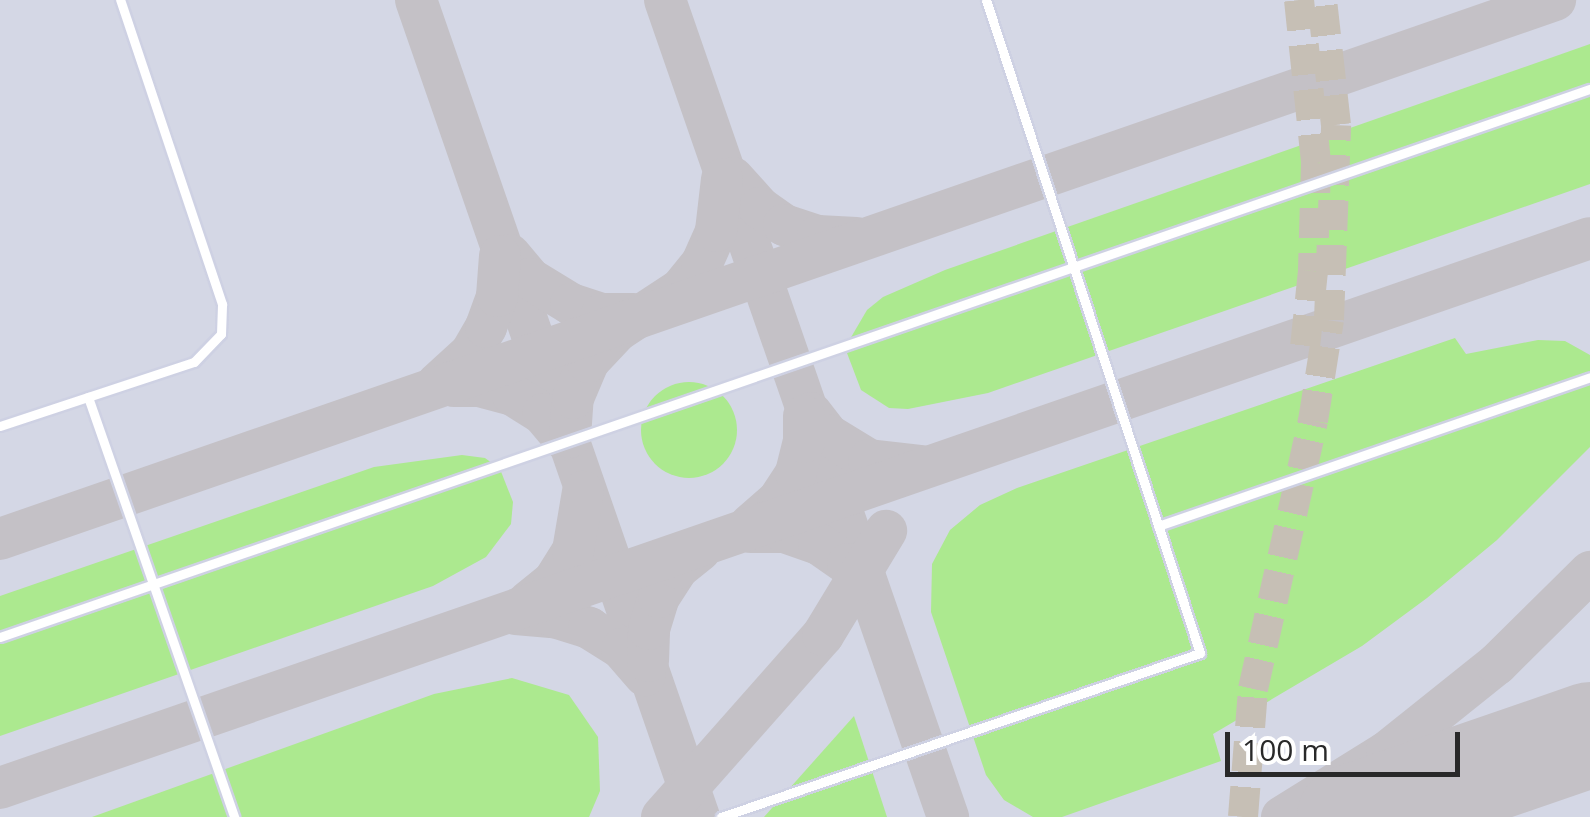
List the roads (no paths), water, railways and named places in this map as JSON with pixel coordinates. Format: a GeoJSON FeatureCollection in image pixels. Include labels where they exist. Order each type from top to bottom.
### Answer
{"type":"FeatureCollection","features":[{"type":"Feature","properties":{"kind":"lane"},"geometry":{"type":"LineString","coordinates":[[0,426],[194,362],[216,344],[223,320],[222,304],[120,0]]}},
{"type":"Feature","properties":{"kind":"lane"},"geometry":{"type":"LineString","coordinates":[[721,817],[1200,653],[986,0]]}},
{"type":"Feature","properties":{"kind":"lane"},"geometry":{"type":"LineString","coordinates":[[0,637],[1590,88]]}},
{"type":"Feature","properties":{"kind":"lane"},"geometry":{"type":"LineString","coordinates":[[1158,526],[1590,376]]}},
{"type":"Feature","properties":{"kind":"lane"},"geometry":{"type":"LineString","coordinates":[[88,397],[234,817]]}},
{"type":"Feature","properties":{"kind":"tunnel"},"geometry":{"type":"LineString","coordinates":[[1299,0],[1316,163],[1313,271],[1304,357]]}},
{"type":"Feature","properties":{"kind":"tunnel"},"geometry":{"type":"LineString","coordinates":[[1243,817],[1253,689],[1313,421],[1329,320],[1336,125],[1322,0]]}}]}
